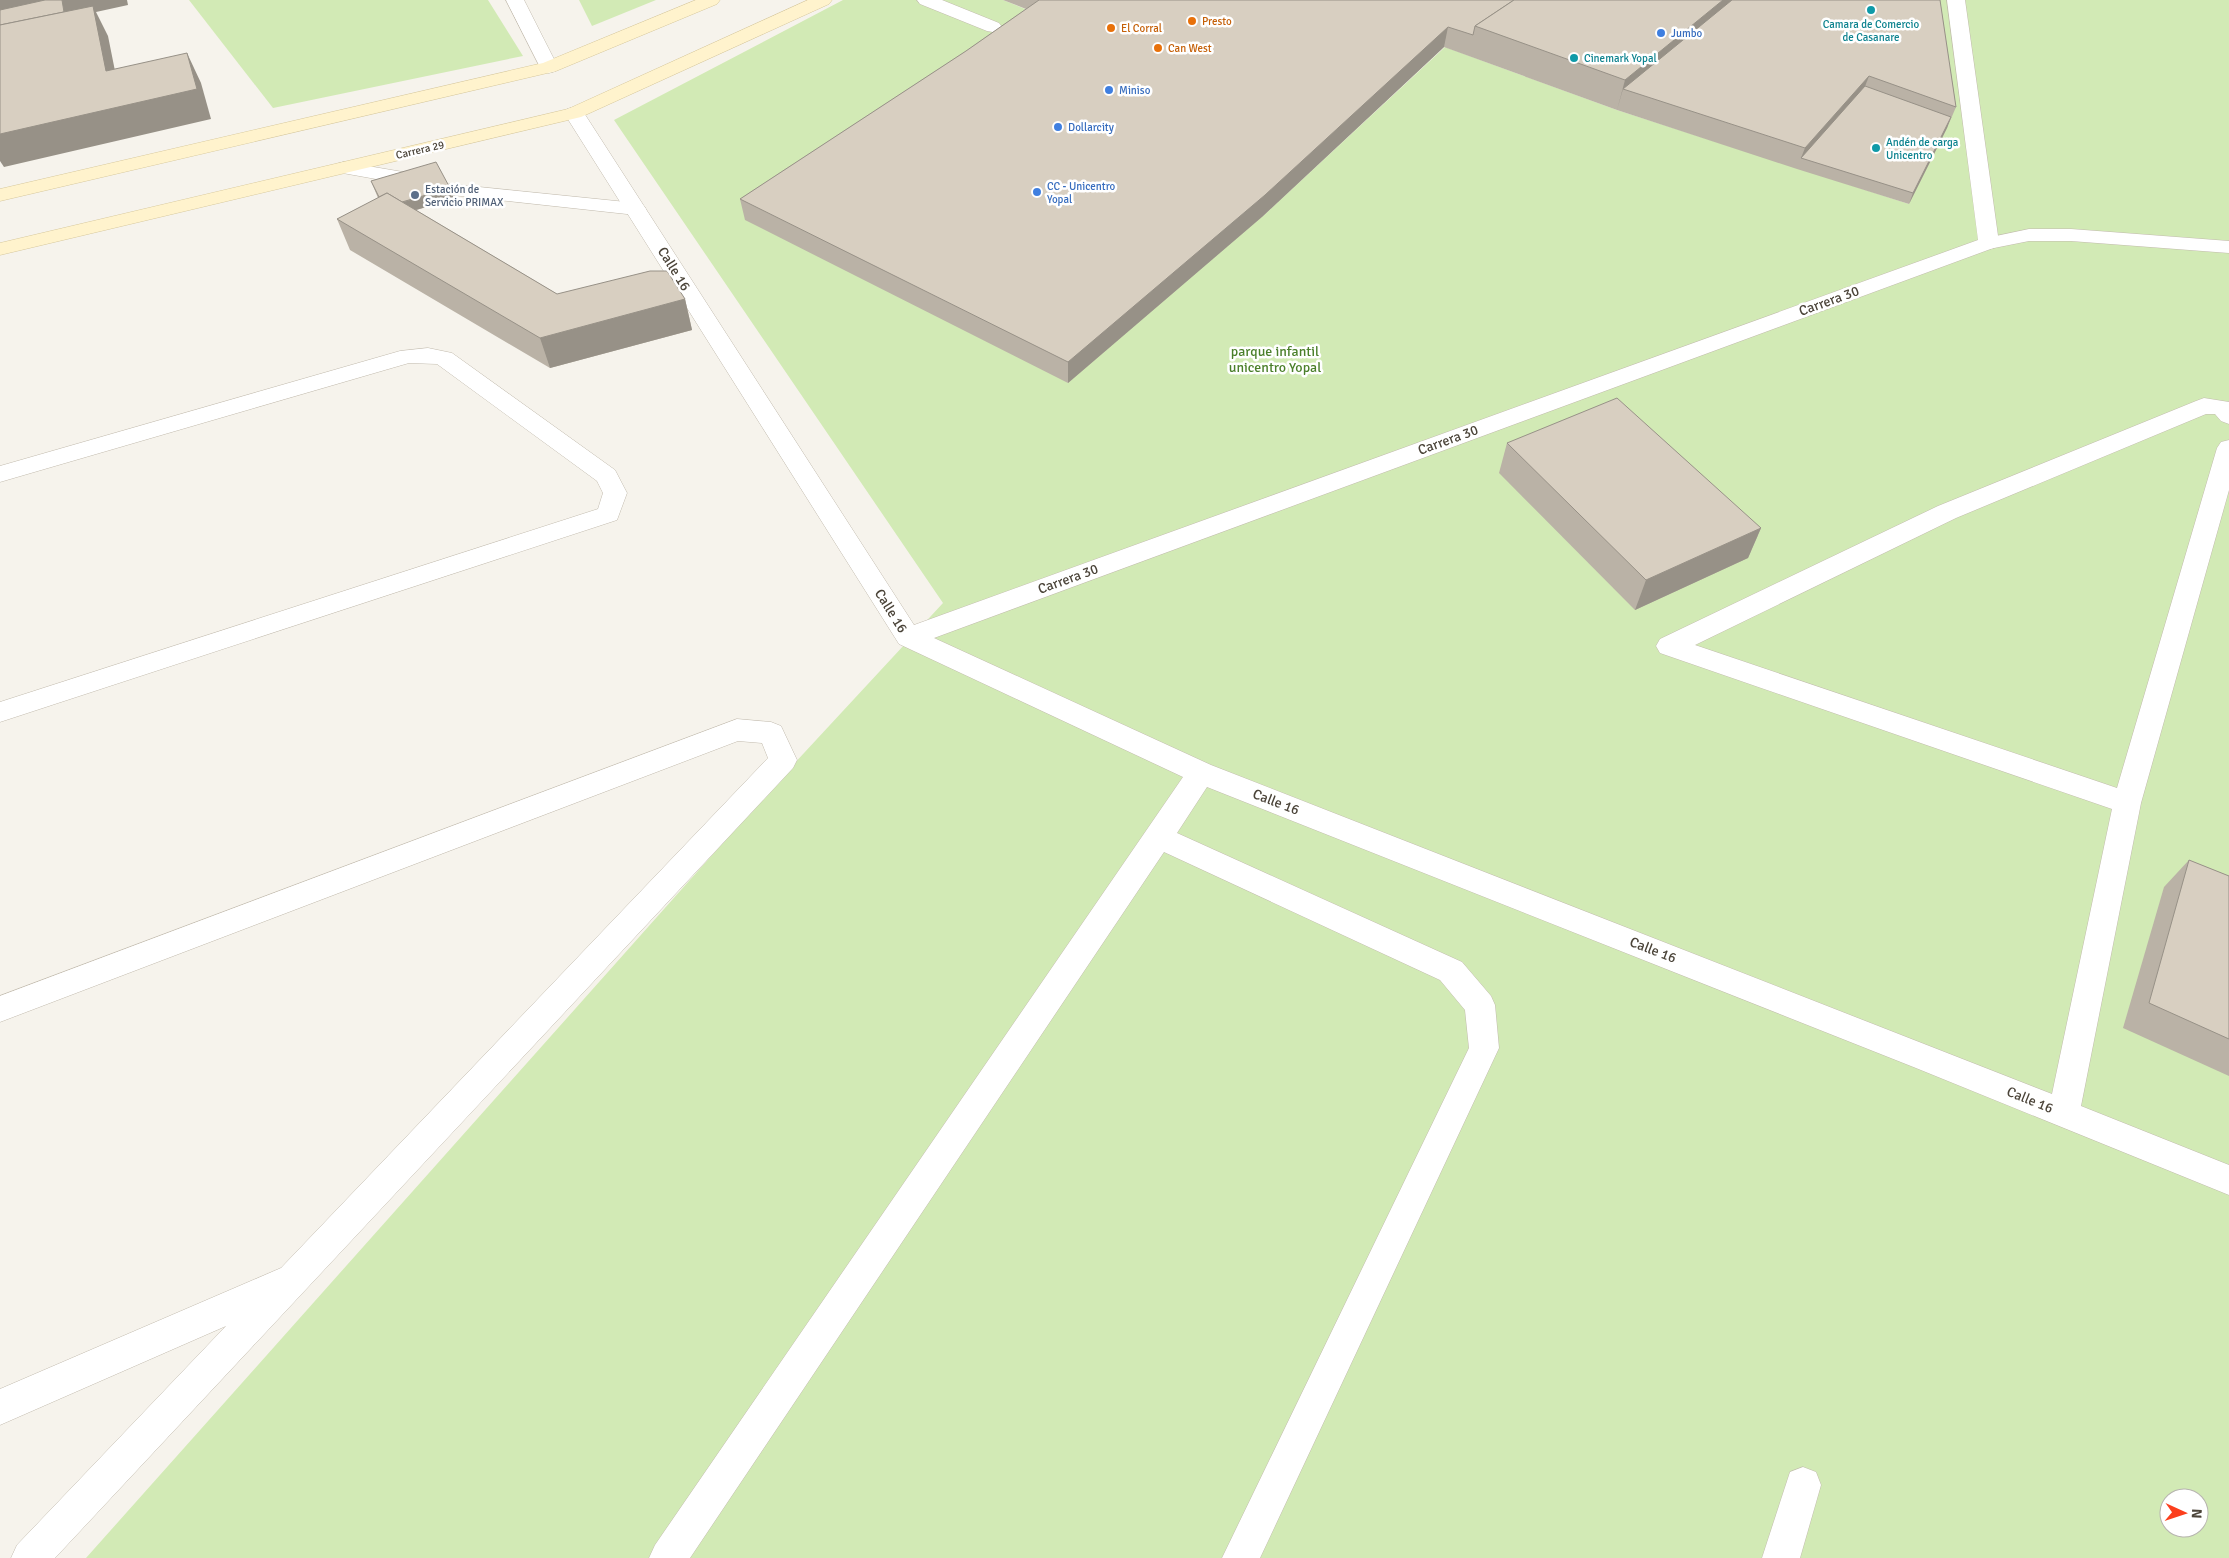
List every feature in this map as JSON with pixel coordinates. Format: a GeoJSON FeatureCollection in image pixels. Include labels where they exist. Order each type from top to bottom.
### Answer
{"type":"FeatureCollection","features":[{"type":"Feature","properties":{"kind":"main road"},"geometry":{"type":"LineString","coordinates":[[0,195],[549,67],[711,0]]}},
{"type":"Feature","properties":{"kind":"main road","name":"Carrera 29"},"geometry":{"type":"LineString","coordinates":[[0,249],[574,113],[823,0]]}},
{"type":"Feature","properties":{"kind":"street"},"geometry":{"type":"LineString","coordinates":[[515,0],[549,67]]}},
{"type":"Feature","properties":{"kind":"street"},"geometry":{"type":"LineString","coordinates":[[926,0],[993,27]]}},
{"type":"Feature","properties":{"kind":"street"},"geometry":{"type":"LineString","coordinates":[[1956,0],[1989,243]]}},
{"type":"Feature","properties":{"kind":"street","name":"Calle 16"},"geometry":{"type":"LineString","coordinates":[[574,113],[908,637],[1201,772],[2229,1180]]}},
{"type":"Feature","properties":{"kind":"street"},"geometry":{"type":"LineString","coordinates":[[344,168],[415,180]]}},
{"type":"Feature","properties":{"kind":"street"},"geometry":{"type":"LineString","coordinates":[[450,190],[636,210]]}},
{"type":"Feature","properties":{"kind":"street","name":"Carrera 30"},"geometry":{"type":"LineString","coordinates":[[908,637],[1989,243],[2029,235],[2071,235],[2229,247]]}},
{"type":"Feature","properties":{"kind":"street"},"geometry":{"type":"LineString","coordinates":[[0,474],[408,356],[428,355],[444,358],[608,476],[615,493],[608,514],[0,712]]}},
{"type":"Feature","properties":{"kind":"street"},"geometry":{"type":"LineString","coordinates":[[2126,803],[1669,646],[1947,512],[2195,409],[2204,406],[2221,407],[2229,416]]}},
{"type":"Feature","properties":{"kind":"street"},"geometry":{"type":"LineString","coordinates":[[2064,1114],[2126,803],[2229,448]]}},
{"type":"Feature","properties":{"kind":"street"},"geometry":{"type":"LineString","coordinates":[[0,1009],[737,730],[771,733],[783,760],[30,1558]]}},
{"type":"Feature","properties":{"kind":"street"},"geometry":{"type":"LineString","coordinates":[[668,1558],[1159,837],[1201,772]]}},
{"type":"Feature","properties":{"kind":"street"},"geometry":{"type":"LineString","coordinates":[[1159,837],[1451,971],[1480,1005],[1484,1048],[1241,1558]]}},
{"type":"Feature","properties":{"kind":"street"},"geometry":{"type":"LineString","coordinates":[[0,1407],[293,1280]]}},
{"type":"Feature","properties":{"kind":"street"},"geometry":{"type":"LineString","coordinates":[[1781,1558],[1803,1485]]}},
{"type":"Feature","properties":{"kind":"green space"},"geometry":{"type":"Polygon","coordinates":[[[189,0],[488,0],[523,56],[273,108],[189,0]]]}},
{"type":"Feature","properties":{"kind":"green space"},"geometry":{"type":"Polygon","coordinates":[[[579,0],[656,0],[592,26],[579,0]]]}},
{"type":"Feature","properties":{"kind":"green space","name":"parque infantil unicentro Yopal"},"geometry":{"type":"Polygon","coordinates":[[[843,0],[1003,0],[1045,17],[1263,216],[1445,47],[1617,110],[1909,204],[1929,0],[2229,0],[2229,1558],[86,1558],[779,780],[943,603],[614,120],[843,0]]]}},
{"type":"Feature","properties":{"kind":"building"},"geometry":{"type":"Polygon","coordinates":[[[45,0],[62,0],[64,12],[0,25],[0,10],[45,0]]]}},
{"type":"Feature","properties":{"kind":"building","name":"CC - Unicentro Yopal"},"geometry":{"type":"Polygon","coordinates":[[[1039,0],[1514,0],[1475,26],[1473,35],[1448,27],[1265,195],[1068,362],[740,199],[966,51],[1039,0]]]}},
{"type":"Feature","properties":{"kind":"building"},"geometry":{"type":"Polygon","coordinates":[[[1514,0],[1723,0],[1625,80],[1475,26],[1514,0]]]}},
{"type":"Feature","properties":{"kind":"building"},"geometry":{"type":"Polygon","coordinates":[[[1732,0],[1940,0],[1956,107],[1869,76],[1805,148],[1623,89],[1732,0]]]}},
{"type":"Feature","properties":{"kind":"building"},"geometry":{"type":"Polygon","coordinates":[[[93,6],[106,71],[187,53],[197,89],[0,134],[0,25],[93,6]]]}},
{"type":"Feature","properties":{"kind":"building","name":"Andén de carga Unicentro"},"geometry":{"type":"Polygon","coordinates":[[[1865,86],[1951,117],[1913,193],[1801,158],[1865,86]]]}},
{"type":"Feature","properties":{"kind":"building"},"geometry":{"type":"Polygon","coordinates":[[[436,162],[450,188],[402,202],[387,193],[379,197],[371,181],[436,162]]]}},
{"type":"Feature","properties":{"kind":"building"},"geometry":{"type":"Polygon","coordinates":[[[387,193],[557,294],[650,271],[667,271],[685,299],[540,338],[337,219],[387,193]]]}},
{"type":"Feature","properties":{"kind":"building"},"geometry":{"type":"Polygon","coordinates":[[[1617,398],[1761,528],[1646,580],[1507,443],[1617,398]]]}},
{"type":"Feature","properties":{"kind":"building"},"geometry":{"type":"Polygon","coordinates":[[[2189,860],[2229,876],[2229,1039],[2149,1003],[2189,860]]]}},
{"type":"Feature","properties":{"kind":"place","name":"Camara de Comercio de Casanare"},"geometry":{"type":"Point","coordinates":[1871,10]}},
{"type":"Feature","properties":{"kind":"place","name":"Presto"},"geometry":{"type":"Point","coordinates":[1192,21]}},
{"type":"Feature","properties":{"kind":"place","name":"El Corral"},"geometry":{"type":"Point","coordinates":[1111,28]}},
{"type":"Feature","properties":{"kind":"place","name":"Jumbo"},"geometry":{"type":"Point","coordinates":[1661,33]}},
{"type":"Feature","properties":{"kind":"place","name":"Can West"},"geometry":{"type":"Point","coordinates":[1158,48]}},
{"type":"Feature","properties":{"kind":"place","name":"Cinemark Yopal"},"geometry":{"type":"Point","coordinates":[1574,58]}},
{"type":"Feature","properties":{"kind":"place","name":"Miniso"},"geometry":{"type":"Point","coordinates":[1109,90]}},
{"type":"Feature","properties":{"kind":"place","name":"Dollarcity"},"geometry":{"type":"Point","coordinates":[1058,127]}},
{"type":"Feature","properties":{"kind":"place","name":"Andén de carga Unicentro"},"geometry":{"type":"Point","coordinates":[1876,148]}},
{"type":"Feature","properties":{"kind":"place","name":"CC - Unicentro Yopal"},"geometry":{"type":"Point","coordinates":[1037,192]}},
{"type":"Feature","properties":{"kind":"place","name":"Estación de Servicio PRIMAX"},"geometry":{"type":"Point","coordinates":[415,195]}}]}
